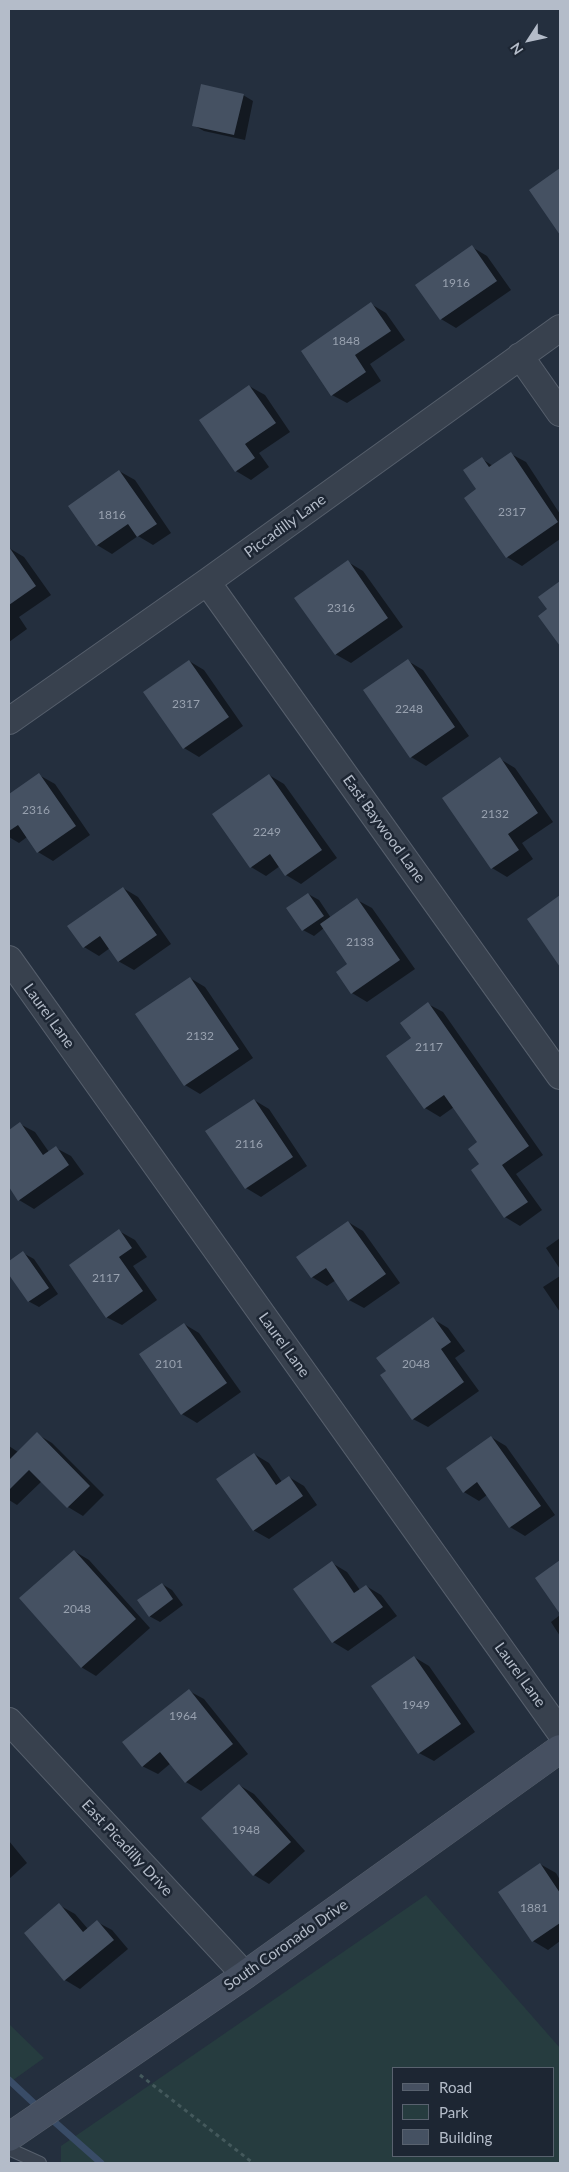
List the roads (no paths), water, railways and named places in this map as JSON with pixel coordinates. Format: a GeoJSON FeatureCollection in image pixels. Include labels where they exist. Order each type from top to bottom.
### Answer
{"type":"FeatureCollection","features":[{"type":"Feature","properties":{"kind":"street","name":"Piccadilly Lane"},"geometry":{"type":"LineString","coordinates":[[9,721],[207,582],[560,328]]}},
{"type":"Feature","properties":{"kind":"street"},"geometry":{"type":"LineString","coordinates":[[520,356],[560,413]]}},
{"type":"Feature","properties":{"kind":"street","name":"East Baywood Lane"},"geometry":{"type":"LineString","coordinates":[[207,582],[560,1076]]}},
{"type":"Feature","properties":{"kind":"street","name":"Laurel Lane"},"geometry":{"type":"LineString","coordinates":[[9,959],[560,1732]]}},
{"type":"Feature","properties":{"kind":"street","name":"East Picadilly Drive"},"geometry":{"type":"LineString","coordinates":[[9,1721],[245,1975]]}},
{"type":"Feature","properties":{"kind":"street","name":"South Coronado Drive"},"geometry":{"type":"LineString","coordinates":[[10,2140],[67,2097],[245,1975],[560,1749]]}},
{"type":"Feature","properties":{"kind":"lane"},"geometry":{"type":"LineString","coordinates":[[10,2140],[38,2163]]}},
{"type":"Feature","properties":{"kind":"waterway"},"geometry":{"type":"LineString","coordinates":[[9,2080],[39,2108]]}},
{"type":"Feature","properties":{"kind":"waterway"},"geometry":{"type":"LineString","coordinates":[[49,2117],[101,2163]]}}]}
